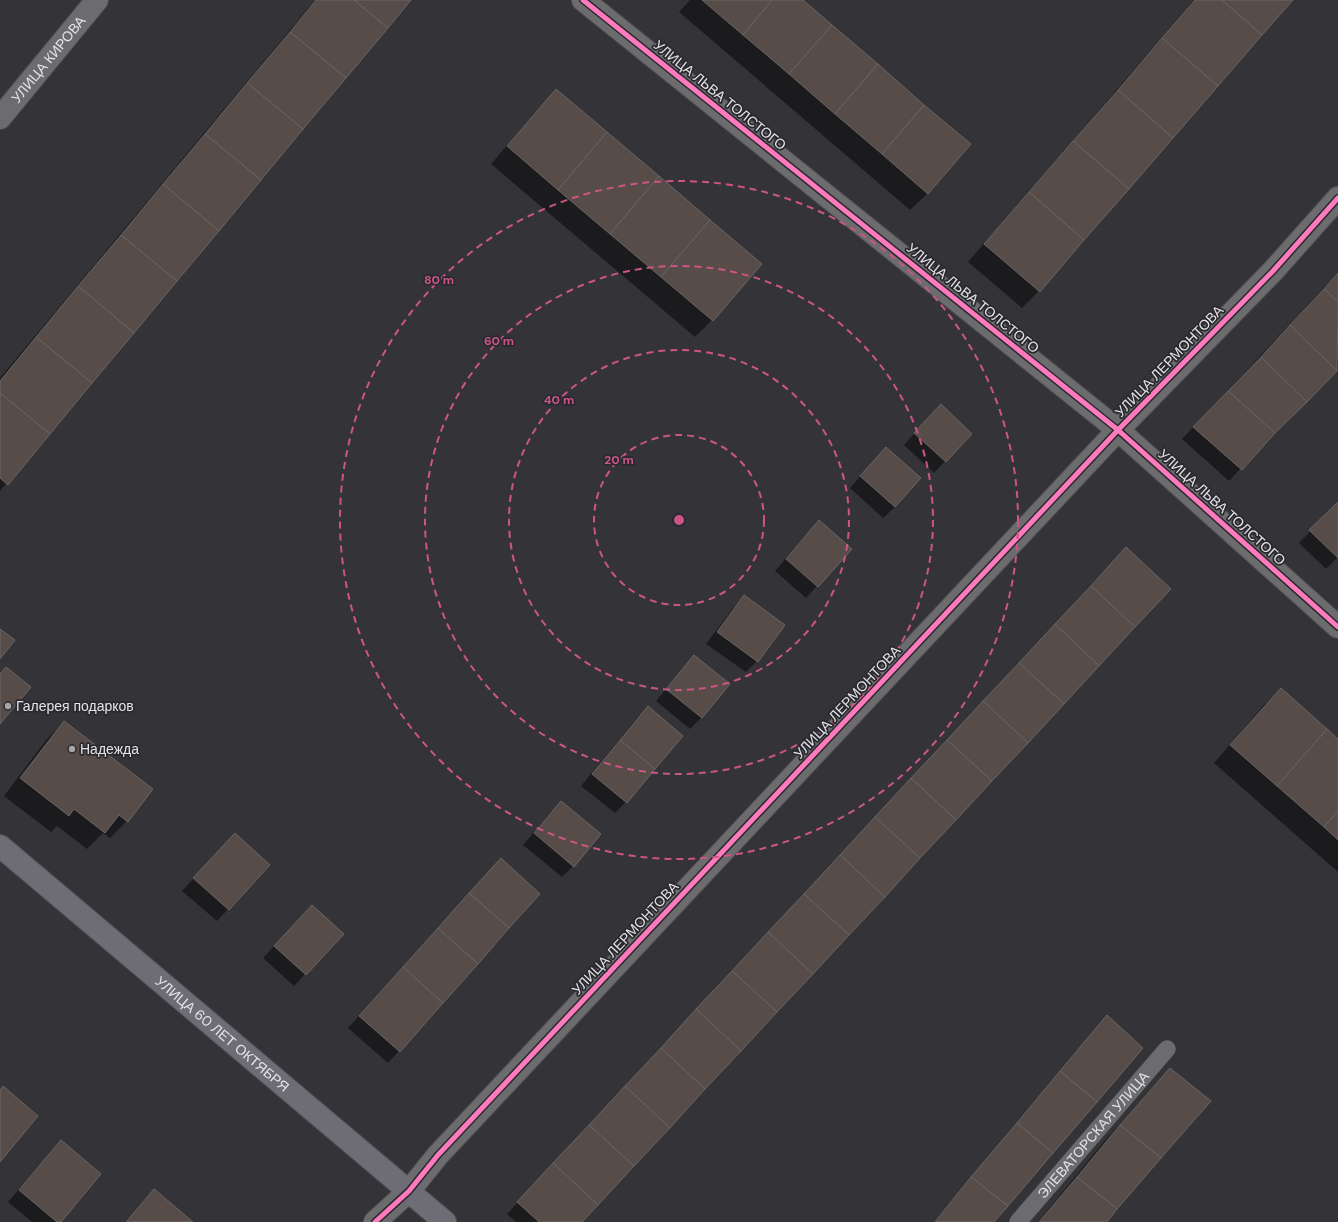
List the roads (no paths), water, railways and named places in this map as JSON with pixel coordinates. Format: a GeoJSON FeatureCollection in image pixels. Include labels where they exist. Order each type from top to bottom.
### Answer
{"type":"FeatureCollection","features":[{"type":"Feature","properties":{"kind":"main road","name":"УЛИЦА 60 ЛЕТ ОКТЯБРЯ"},"geometry":{"type":"LineString","coordinates":[[0,846],[445,1222]]}},
{"type":"Feature","properties":{"kind":"street","name":"УЛИЦА КИРОВА"},"geometry":{"type":"LineString","coordinates":[[0,118],[97,0]]}},
{"type":"Feature","properties":{"kind":"street","name":"УЛИЦА ЛЬВА ТОЛСТОГО"},"geometry":{"type":"LineString","coordinates":[[583,0],[1118,430],[1338,626]]}},
{"type":"Feature","properties":{"kind":"street","name":"УЛИЦА ЛЕРМОНТОВА"},"geometry":{"type":"LineString","coordinates":[[374,1222],[409,1191],[438,1155],[1118,430],[1273,271],[1338,198]]}},
{"type":"Feature","properties":{"kind":"lane","name":"ЭЛЕВАТОРСКАЯ УЛИЦА"},"geometry":{"type":"LineString","coordinates":[[1018,1222],[1167,1049]]}},
{"type":"Feature","properties":{"kind":"place","name":"Галерея подарков"},"geometry":{"type":"Point","coordinates":[8,706]}},
{"type":"Feature","properties":{"kind":"place","name":"Надежда"},"geometry":{"type":"Point","coordinates":[72,749]}}]}
